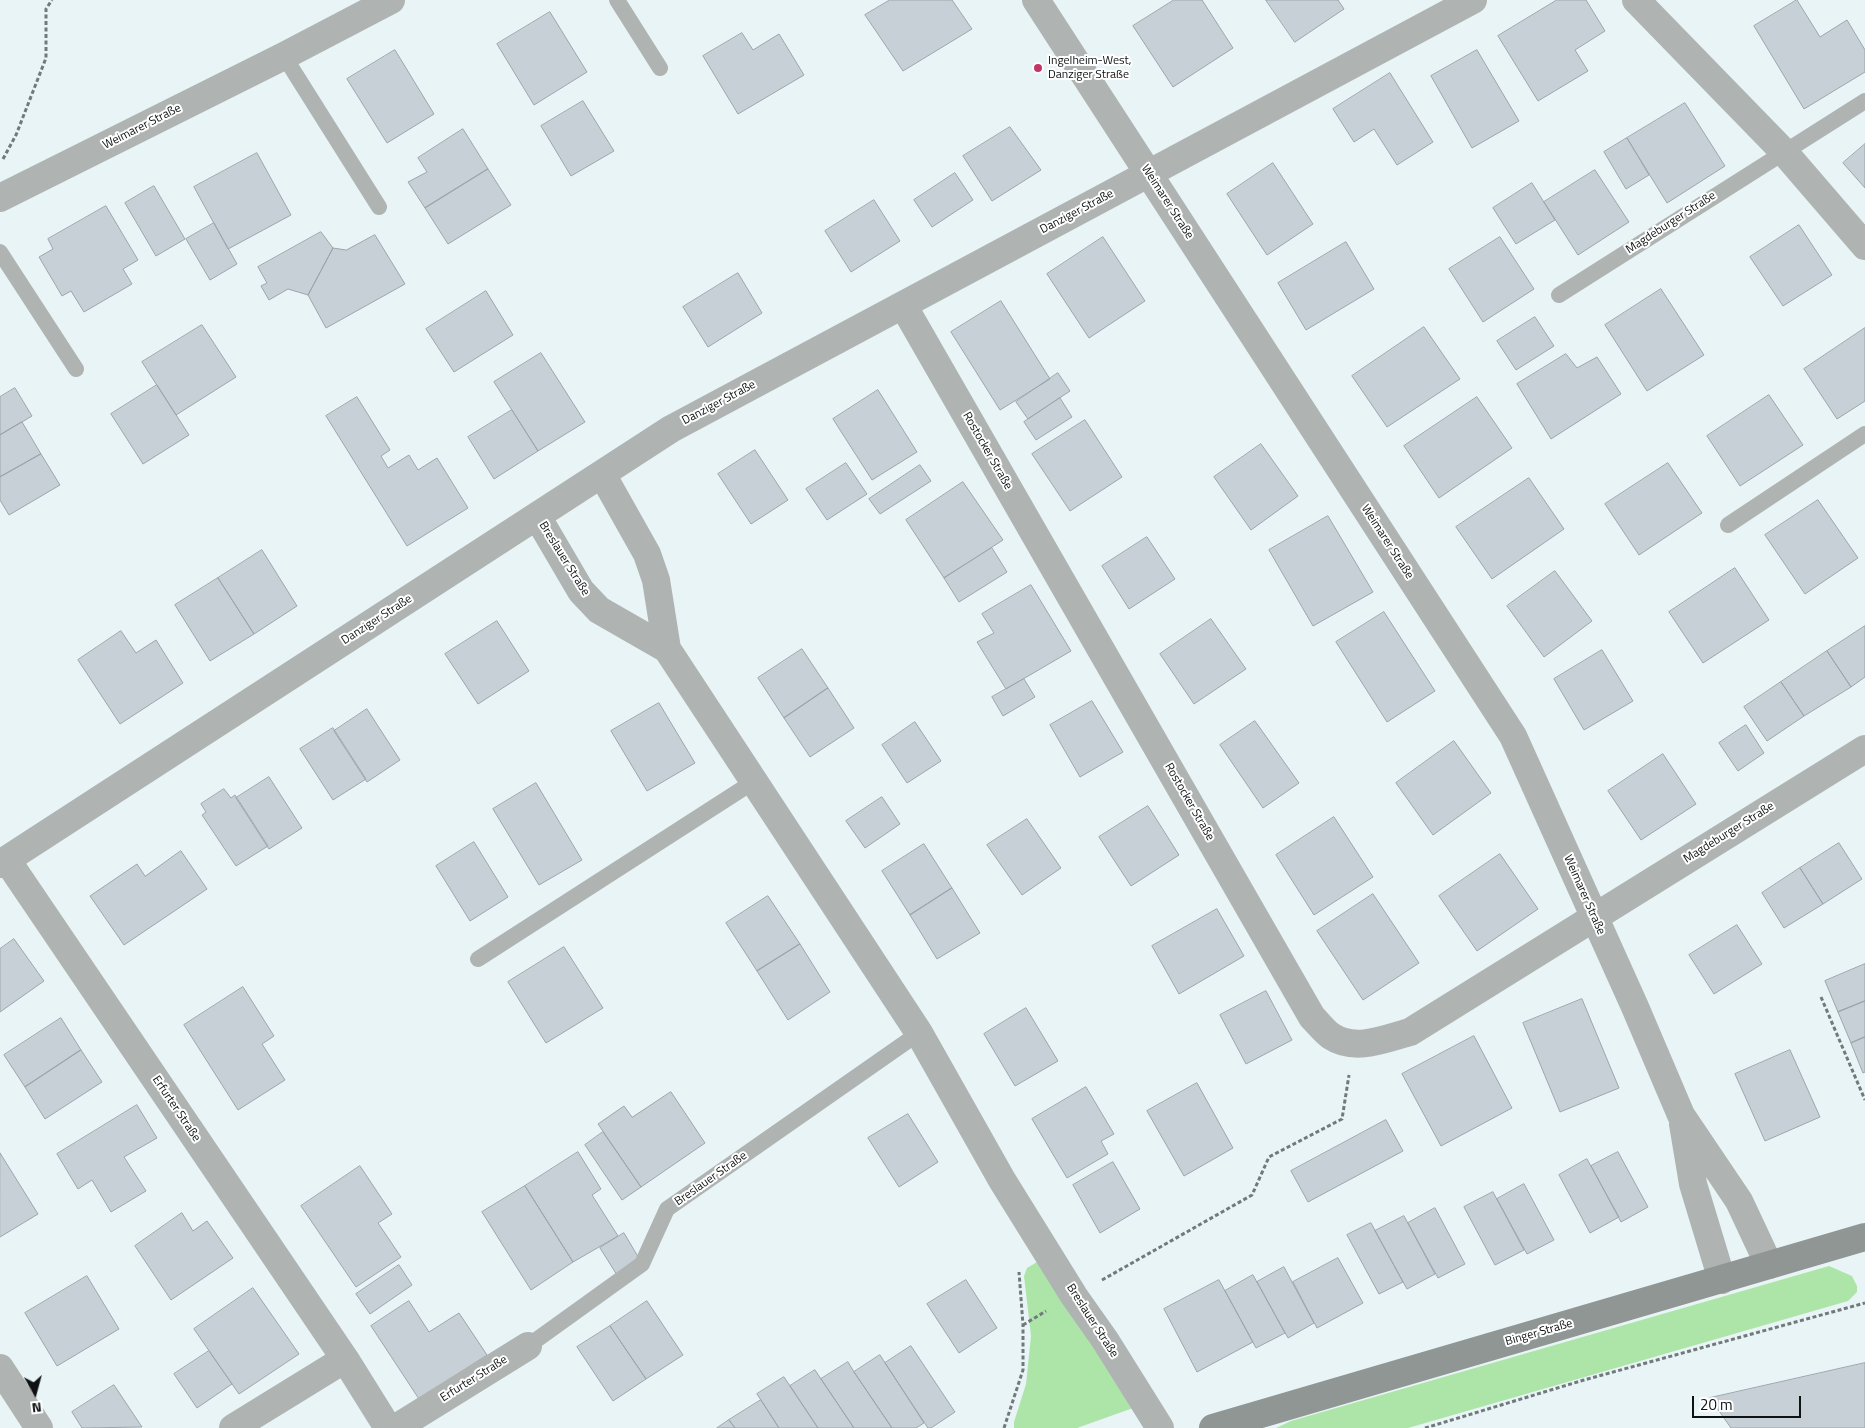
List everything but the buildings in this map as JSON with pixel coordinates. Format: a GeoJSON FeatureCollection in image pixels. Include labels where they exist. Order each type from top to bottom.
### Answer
{"type":"FeatureCollection","features":[{"type":"Feature","properties":{"kind":"main road","name":"Binger Straße"},"geometry":{"type":"LineString","coordinates":[[1213,1428],[1865,1237]]}},
{"type":"Feature","properties":{"kind":"street","name":"Weimarer Straße"},"geometry":{"type":"LineString","coordinates":[[0,198],[284,56],[391,0]]}},
{"type":"Feature","properties":{"kind":"street","name":"Weimarer Straße"},"geometry":{"type":"LineString","coordinates":[[1036,0],[1513,736],[1635,1007],[1681,1115],[1739,1200],[1769,1265]]}},
{"type":"Feature","properties":{"kind":"street","name":"Danziger Straße"},"geometry":{"type":"LineString","coordinates":[[3,862],[671,429],[1473,0]]}},
{"type":"Feature","properties":{"kind":"street"},"geometry":{"type":"LineString","coordinates":[[1636,0],[1784,152],[1865,246]]}},
{"type":"Feature","properties":{"kind":"street","name":"Rostocker Straße"},"geometry":{"type":"LineString","coordinates":[[903,305],[1312,1017],[1332,1037],[1354,1044],[1373,1043],[1410,1032],[1594,917]]}},
{"type":"Feature","properties":{"kind":"street","name":"Breslauer Straße"},"geometry":{"type":"LineString","coordinates":[[602,474],[647,554],[656,580],[667,649],[919,1033],[1002,1180],[1074,1296],[1105,1340],[1160,1428]]}},
{"type":"Feature","properties":{"kind":"street","name":"Breslauer Straße"},"geometry":{"type":"LineString","coordinates":[[536,516],[581,591],[599,610],[667,649]]}},
{"type":"Feature","properties":{"kind":"street","name":"Magdeburger Straße"},"geometry":{"type":"LineString","coordinates":[[1594,917],[1865,749]]}},
{"type":"Feature","properties":{"kind":"street","name":"Erfurter Straße"},"geometry":{"type":"LineString","coordinates":[[3,862],[345,1359],[388,1428]]}},
{"type":"Feature","properties":{"kind":"street","name":"Weimarer Straße"},"geometry":{"type":"LineString","coordinates":[[1681,1115],[1693,1184],[1722,1280]]}},
{"type":"Feature","properties":{"kind":"street","name":"Erfurter Straße"},"geometry":{"type":"LineString","coordinates":[[396,1428],[528,1346]]}},
{"type":"Feature","properties":{"kind":"street"},"geometry":{"type":"LineString","coordinates":[[233,1428],[345,1359]]}},
{"type":"Feature","properties":{"kind":"street"},"geometry":{"type":"LineString","coordinates":[[0,1368],[39,1428]]}},
{"type":"Feature","properties":{"kind":"lane"},"geometry":{"type":"LineString","coordinates":[[617,0],[660,68]]}},
{"type":"Feature","properties":{"kind":"lane"},"geometry":{"type":"LineString","coordinates":[[284,56],[380,207]]}},
{"type":"Feature","properties":{"kind":"lane","name":"Magdeburger Straße"},"geometry":{"type":"LineString","coordinates":[[1559,295],[1865,102]]}},
{"type":"Feature","properties":{"kind":"lane"},"geometry":{"type":"LineString","coordinates":[[0,252],[76,369]]}},
{"type":"Feature","properties":{"kind":"lane"},"geometry":{"type":"LineString","coordinates":[[1728,525],[1865,434]]}},
{"type":"Feature","properties":{"kind":"lane"},"geometry":{"type":"LineString","coordinates":[[478,959],[753,782]]}},
{"type":"Feature","properties":{"kind":"lane","name":"Breslauer Straße"},"geometry":{"type":"LineString","coordinates":[[528,1346],[642,1264],[667,1209],[919,1033]]}},
{"type":"Feature","properties":{"kind":"path"},"geometry":{"type":"LineString","coordinates":[[0,164],[16,135],[46,58],[46,9],[52,0]]}},
{"type":"Feature","properties":{"kind":"path"},"geometry":{"type":"LineString","coordinates":[[1821,997],[1865,1100]]}},
{"type":"Feature","properties":{"kind":"path"},"geometry":{"type":"LineString","coordinates":[[1023,1324],[1252,1195],[1269,1157],[1342,1119],[1354,1044]]}},
{"type":"Feature","properties":{"kind":"path"},"geometry":{"type":"LineString","coordinates":[[1004,1428],[1023,1370],[1023,1324],[1019,1267]]}},
{"type":"Feature","properties":{"kind":"path"},"geometry":{"type":"LineString","coordinates":[[1425,1428],[1584,1380],[1865,1303]]}},
{"type":"Feature","properties":{"kind":"green space"},"geometry":{"type":"Polygon","coordinates":[[[1037,1262],[1136,1407],[1077,1428],[1014,1428],[1014,1422],[1026,1384],[1031,1336],[1024,1276],[1027,1268],[1037,1262]]]}},
{"type":"Feature","properties":{"kind":"green space"},"geometry":{"type":"Polygon","coordinates":[[[1829,1266],[1852,1276],[1857,1286],[1857,1292],[1848,1301],[1408,1428],[1276,1428],[1291,1421],[1829,1266]]]}},
{"type":"Feature","properties":{"kind":"place","name":"Ingelheim-West, Danziger Straße"},"geometry":{"type":"Point","coordinates":[1038,68]}}]}
